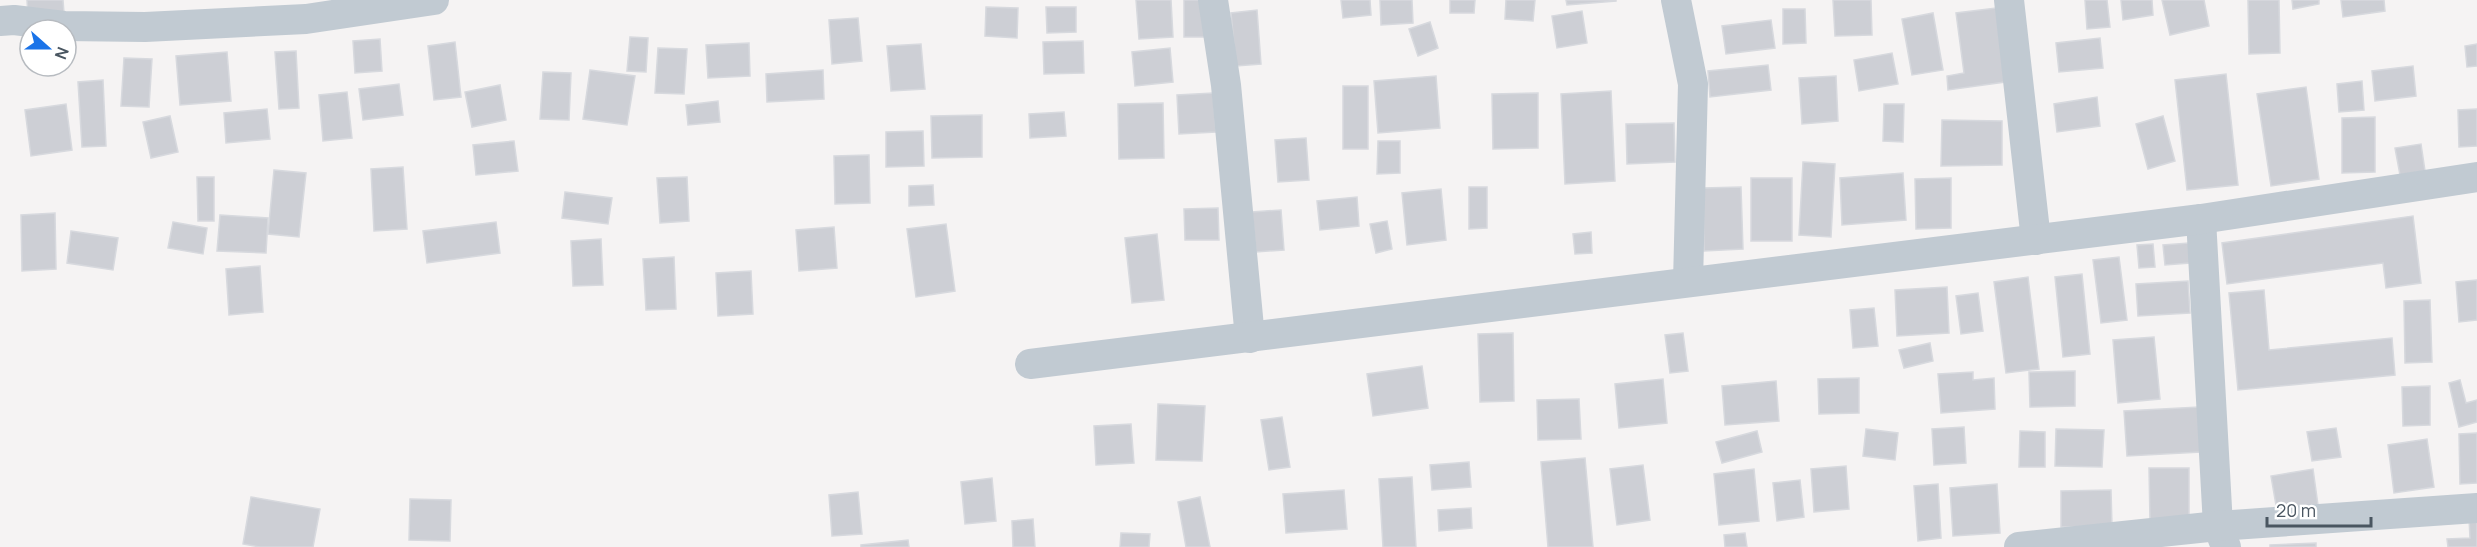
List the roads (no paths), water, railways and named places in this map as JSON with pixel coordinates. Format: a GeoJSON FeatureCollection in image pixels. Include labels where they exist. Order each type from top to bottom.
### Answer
{"type":"FeatureCollection","features":[{"type":"Feature","properties":{"kind":"street"},"geometry":{"type":"LineString","coordinates":[[0,21],[14,20],[64,26],[145,27],[306,20],[434,0]]}},
{"type":"Feature","properties":{"kind":"street"},"geometry":{"type":"LineString","coordinates":[[1213,0],[1226,85],[1250,338]]}},
{"type":"Feature","properties":{"kind":"street"},"geometry":{"type":"LineString","coordinates":[[1676,0],[1693,84],[1688,282]]}},
{"type":"Feature","properties":{"kind":"street"},"geometry":{"type":"LineString","coordinates":[[2009,0],[2036,240]]}},
{"type":"Feature","properties":{"kind":"street"},"geometry":{"type":"LineString","coordinates":[[1030,364],[2201,219],[2477,177]]}},
{"type":"Feature","properties":{"kind":"street"},"geometry":{"type":"LineString","coordinates":[[2201,219],[2222,537]]}},
{"type":"Feature","properties":{"kind":"street"},"geometry":{"type":"LineString","coordinates":[[2019,547],[2222,537],[2477,508]]}}]}
